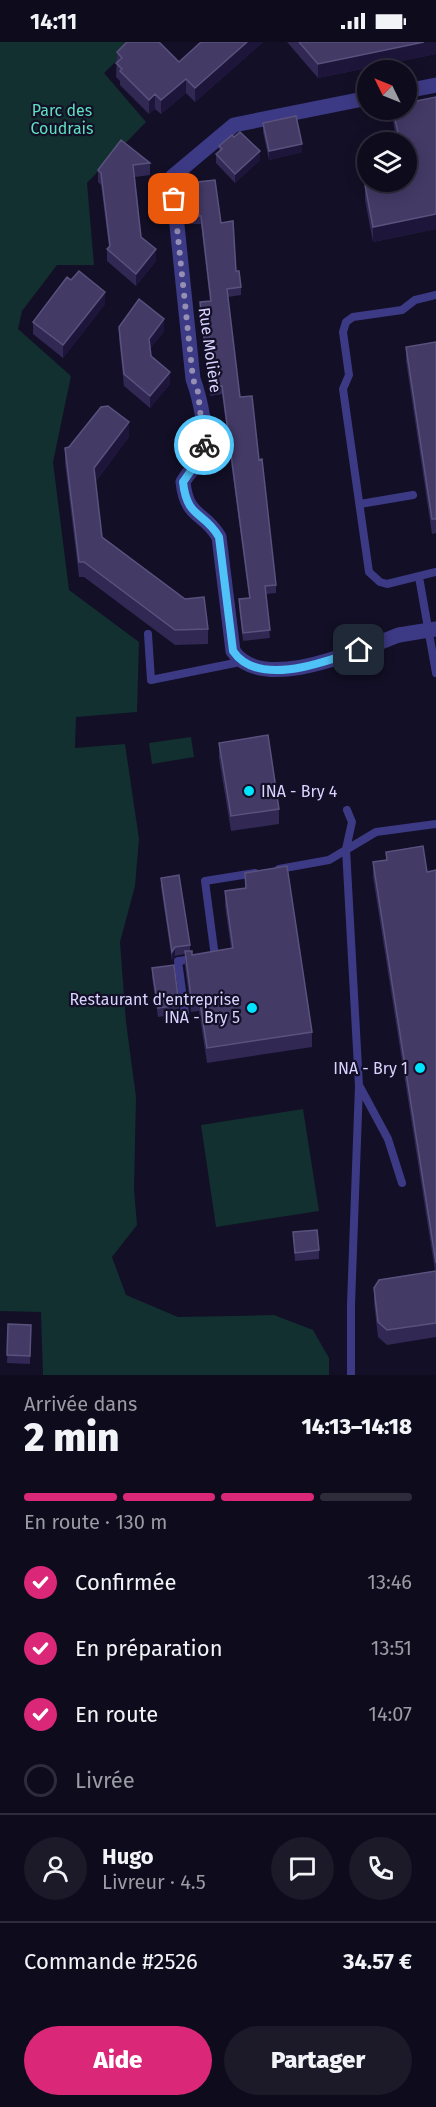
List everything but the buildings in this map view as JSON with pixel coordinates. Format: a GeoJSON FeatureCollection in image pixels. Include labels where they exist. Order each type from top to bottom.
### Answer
{"type":"FeatureCollection","features":[{"type":"Feature","properties":{"kind":"street"},"geometry":{"type":"LineString","coordinates":[[417,89],[436,85]]}},
{"type":"Feature","properties":{"kind":"street","name":"Rue Molière"},"geometry":{"type":"LineString","coordinates":[[240,662],[233,651],[219,537],[213,527],[190,509],[185,500],[183,482],[202,455],[205,441],[198,392],[193,379],[172,177],[234,124],[357,100]]}},
{"type":"Feature","properties":{"kind":"street"},"geometry":{"type":"LineString","coordinates":[[240,662],[251,668],[268,670],[318,665],[399,635],[436,629]]}},
{"type":"Feature","properties":{"kind":"lane"},"geometry":{"type":"LineString","coordinates":[[436,295],[415,300],[402,310],[353,317],[346,322],[343,332],[349,375],[343,389],[369,572],[380,582],[387,584],[436,572]]}},
{"type":"Feature","properties":{"kind":"lane"},"geometry":{"type":"LineString","coordinates":[[360,504],[413,495]]}},
{"type":"Feature","properties":{"kind":"lane"},"geometry":{"type":"LineString","coordinates":[[419,577],[436,673]]}},
{"type":"Feature","properties":{"kind":"lane"},"geometry":{"type":"LineString","coordinates":[[148,634],[151,680],[240,662]]}},
{"type":"Feature","properties":{"kind":"lane"},"geometry":{"type":"LineString","coordinates":[[347,810],[352,822],[346,849],[359,1086],[351,1304],[351,1375]]}},
{"type":"Feature","properties":{"kind":"lane"},"geometry":{"type":"LineString","coordinates":[[273,870],[329,860],[376,832],[436,824]]}},
{"type":"Feature","properties":{"kind":"lane"},"geometry":{"type":"LineString","coordinates":[[185,1013],[178,961],[217,957],[205,881],[262,872]]}},
{"type":"Feature","properties":{"kind":"lane"},"geometry":{"type":"LineString","coordinates":[[359,1086],[388,1140],[402,1183]]}},
{"type":"Feature","properties":{"kind":"green space","name":"Parc des Coudrais"},"geometry":{"type":"Polygon","coordinates":[[[0,42],[136,42],[104,73],[146,122],[87,183],[94,265],[57,265],[22,311],[18,329],[71,376],[53,462],[69,590],[139,642],[137,712],[76,717],[75,748],[125,744],[139,839],[135,886],[120,942],[126,1022],[136,1097],[134,1189],[137,1225],[112,1257],[126,1295],[178,1317],[274,1315],[313,1330],[329,1358],[329,1375],[43,1375],[41,1312],[0,1311],[0,42]]]}},
{"type":"Feature","properties":{"kind":"green space"},"geometry":{"type":"Polygon","coordinates":[[[191,737],[194,757],[152,764],[149,743],[191,737]]]}},
{"type":"Feature","properties":{"kind":"green space"},"geometry":{"type":"Polygon","coordinates":[[[303,1109],[319,1211],[216,1227],[201,1125],[303,1109]]]}},
{"type":"Feature","properties":{"kind":"way so far"},"geometry":{"type":"LineString","coordinates":[[174,199],[193,379],[198,392],[204,445]]}},
{"type":"Feature","properties":{"kind":"place","name":"INA - Bry 4"},"geometry":{"type":"Point","coordinates":[249,791]}},
{"type":"Feature","properties":{"kind":"place","name":"Restaurant d'entreprise INA - Bry 5"},"geometry":{"type":"Point","coordinates":[252,1008]}},
{"type":"Feature","properties":{"kind":"place","name":"INA - Bry 1"},"geometry":{"type":"Point","coordinates":[420,1068]}},
{"type":"Feature","properties":{"kind":"route"},"geometry":{"type":"LineString","coordinates":[[204,445],[202,455],[183,482],[185,500],[190,509],[213,527],[219,537],[233,651],[240,662],[251,668],[268,670],[318,665],[359,650]]}}]}
